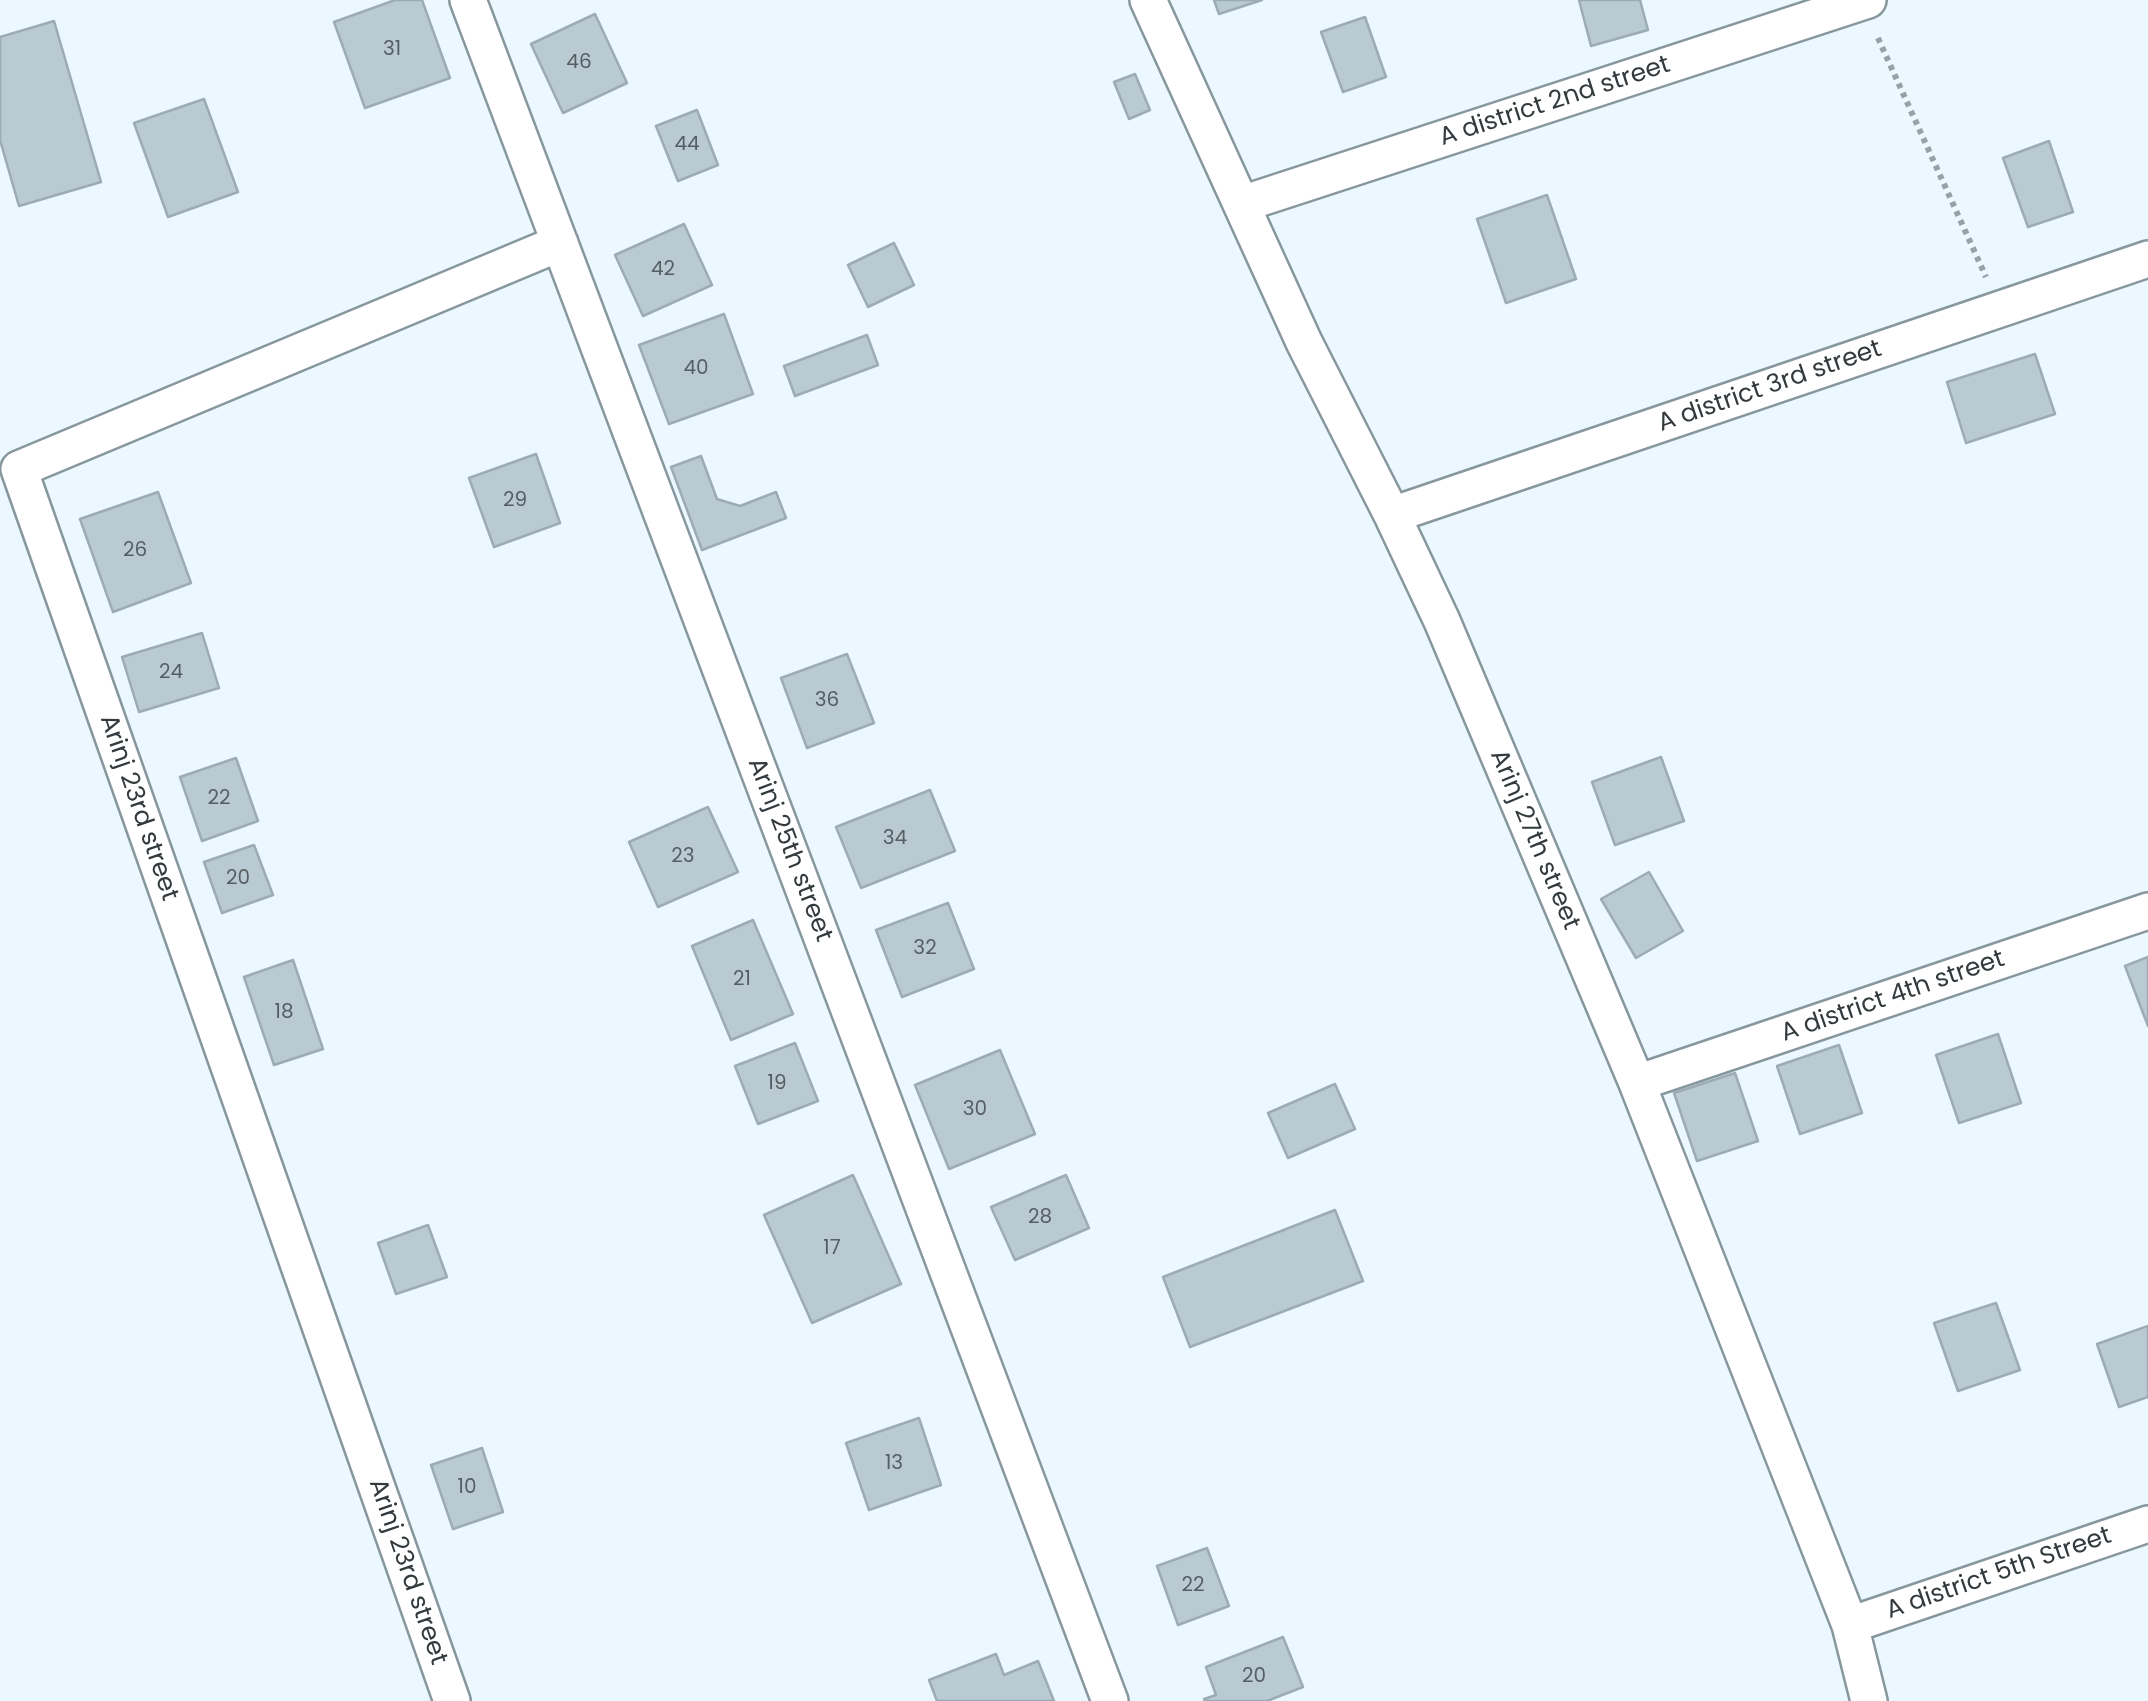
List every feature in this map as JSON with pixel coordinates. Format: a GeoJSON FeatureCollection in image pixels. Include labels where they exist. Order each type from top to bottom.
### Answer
{"type":"FeatureCollection","features":[{"type":"Feature","properties":{"kind":"street","name":"Arinj 25th street"},"geometry":{"type":"LineString","coordinates":[[468,0],[1110,1701]]}},
{"type":"Feature","properties":{"kind":"street","name":"Arinj 27th street"},"geometry":{"type":"LineString","coordinates":[[1148,0],[1304,342],[1442,621],[1638,1083],[1850,1625],[1868,1701]]}},
{"type":"Feature","properties":{"kind":"street","name":"A district 2nd street"},"geometry":{"type":"LineString","coordinates":[[1242,204],[1864,1]]}},
{"type":"Feature","properties":{"kind":"street","name":"Arinj 23rd street"},"geometry":{"type":"LineString","coordinates":[[452,1701],[19,469],[560,243]]}},
{"type":"Feature","properties":{"kind":"street","name":"A district 3rd street"},"geometry":{"type":"LineString","coordinates":[[1392,515],[2148,259]]}},
{"type":"Feature","properties":{"kind":"street","name":"A district 4th street"},"geometry":{"type":"LineString","coordinates":[[1638,1083],[2148,911]]}},
{"type":"Feature","properties":{"kind":"street","name":"A district 5th Street"},"geometry":{"type":"LineString","coordinates":[[1850,1625],[2148,1524]]}},
{"type":"Feature","properties":{"kind":"path"},"geometry":{"type":"LineString","coordinates":[[1864,1],[2001,309]]}},
{"type":"Feature","properties":{"kind":"building"},"geometry":{"type":"Polygon","coordinates":[[[395,0],[422,0],[450,78],[365,108],[334,22],[395,0]]]}},
{"type":"Feature","properties":{"kind":"building"},"geometry":{"type":"Polygon","coordinates":[[[1214,0],[1262,0],[1219,14],[1214,0]]]}},
{"type":"Feature","properties":{"kind":"building"},"geometry":{"type":"Polygon","coordinates":[[[1579,0],[1640,0],[1648,30],[1591,46],[1579,0]]]}},
{"type":"Feature","properties":{"kind":"building"},"geometry":{"type":"Polygon","coordinates":[[[595,14],[627,83],[563,113],[531,44],[595,14]]]}},
{"type":"Feature","properties":{"kind":"building"},"geometry":{"type":"Polygon","coordinates":[[[1365,17],[1386,77],[1343,92],[1321,32],[1365,17]]]}},
{"type":"Feature","properties":{"kind":"building"},"geometry":{"type":"Polygon","coordinates":[[[54,21],[101,182],[19,206],[0,140],[0,37],[54,21]]]}},
{"type":"Feature","properties":{"kind":"building"},"geometry":{"type":"Polygon","coordinates":[[[1135,74],[1150,110],[1129,119],[1114,82],[1135,74]]]}},
{"type":"Feature","properties":{"kind":"building"},"geometry":{"type":"Polygon","coordinates":[[[204,99],[238,192],[168,217],[134,123],[204,99]]]}},
{"type":"Feature","properties":{"kind":"building"},"geometry":{"type":"Polygon","coordinates":[[[697,110],[718,165],[678,181],[656,126],[697,110]]]}},
{"type":"Feature","properties":{"kind":"building"},"geometry":{"type":"Polygon","coordinates":[[[2049,141],[2073,212],[2028,227],[2003,158],[2049,141]]]}},
{"type":"Feature","properties":{"kind":"building"},"geometry":{"type":"Polygon","coordinates":[[[1547,195],[1576,279],[1506,303],[1477,219],[1547,195]]]}},
{"type":"Feature","properties":{"kind":"building"},"geometry":{"type":"Polygon","coordinates":[[[684,224],[712,285],[643,316],[615,255],[684,224]]]}},
{"type":"Feature","properties":{"kind":"building"},"geometry":{"type":"Polygon","coordinates":[[[894,243],[914,285],[868,307],[848,265],[894,243]]]}},
{"type":"Feature","properties":{"kind":"building"},"geometry":{"type":"Polygon","coordinates":[[[724,314],[753,394],[669,424],[639,345],[724,314]]]}},
{"type":"Feature","properties":{"kind":"building"},"geometry":{"type":"Polygon","coordinates":[[[867,335],[878,365],[795,396],[784,366],[867,335]]]}},
{"type":"Feature","properties":{"kind":"building"},"geometry":{"type":"Polygon","coordinates":[[[2035,354],[2055,414],[1966,443],[1947,382],[2035,354]]]}},
{"type":"Feature","properties":{"kind":"building"},"geometry":{"type":"Polygon","coordinates":[[[536,454],[560,523],[494,547],[469,478],[536,454]]]}},
{"type":"Feature","properties":{"kind":"building"},"geometry":{"type":"Polygon","coordinates":[[[701,456],[717,499],[740,506],[776,492],[786,518],[702,550],[671,467],[701,456]]]}},
{"type":"Feature","properties":{"kind":"building"},"geometry":{"type":"Polygon","coordinates":[[[158,492],[191,583],[113,612],[80,519],[158,492]]]}},
{"type":"Feature","properties":{"kind":"building"},"geometry":{"type":"Polygon","coordinates":[[[202,633],[219,688],[139,712],[122,657],[202,633]]]}},
{"type":"Feature","properties":{"kind":"building"},"geometry":{"type":"Polygon","coordinates":[[[847,654],[874,723],[807,748],[781,678],[847,654]]]}},
{"type":"Feature","properties":{"kind":"building"},"geometry":{"type":"Polygon","coordinates":[[[1661,757],[1684,821],[1615,845],[1592,782],[1661,757]]]}},
{"type":"Feature","properties":{"kind":"building"},"geometry":{"type":"Polygon","coordinates":[[[236,758],[258,821],[202,841],[180,777],[236,758]]]}},
{"type":"Feature","properties":{"kind":"building"},"geometry":{"type":"Polygon","coordinates":[[[930,790],[955,851],[861,888],[836,827],[930,790]]]}},
{"type":"Feature","properties":{"kind":"building"},"geometry":{"type":"Polygon","coordinates":[[[708,807],[738,872],[658,907],[629,842],[708,807]]]}},
{"type":"Feature","properties":{"kind":"building"},"geometry":{"type":"Polygon","coordinates":[[[254,845],[273,895],[222,913],[204,862],[254,845]]]}},
{"type":"Feature","properties":{"kind":"building"},"geometry":{"type":"Polygon","coordinates":[[[1649,872],[1683,931],[1636,958],[1601,899],[1649,872]]]}},
{"type":"Feature","properties":{"kind":"building"},"geometry":{"type":"Polygon","coordinates":[[[948,903],[974,969],[902,997],[876,930],[948,903]]]}},
{"type":"Feature","properties":{"kind":"building"},"geometry":{"type":"Polygon","coordinates":[[[753,920],[793,1014],[731,1040],[692,946],[753,920]]]}},
{"type":"Feature","properties":{"kind":"building"},"geometry":{"type":"Polygon","coordinates":[[[2148,957],[2148,1026],[2125,966],[2148,957]]]}},
{"type":"Feature","properties":{"kind":"building"},"geometry":{"type":"Polygon","coordinates":[[[293,960],[323,1049],[274,1065],[244,977],[293,960]]]}},
{"type":"Feature","properties":{"kind":"building"},"geometry":{"type":"Polygon","coordinates":[[[1998,1034],[2021,1103],[1959,1123],[1936,1055],[1998,1034]]]}},
{"type":"Feature","properties":{"kind":"building"},"geometry":{"type":"Polygon","coordinates":[[[795,1043],[818,1101],[758,1124],[735,1066],[795,1043]]]}},
{"type":"Feature","properties":{"kind":"building"},"geometry":{"type":"Polygon","coordinates":[[[1839,1045],[1862,1113],[1800,1134],[1777,1066],[1839,1045]]]}},
{"type":"Feature","properties":{"kind":"building"},"geometry":{"type":"Polygon","coordinates":[[[1000,1050],[1035,1134],[949,1169],[915,1085],[1000,1050]]]}},
{"type":"Feature","properties":{"kind":"building"},"geometry":{"type":"Polygon","coordinates":[[[1735,1073],[1758,1141],[1697,1161],[1674,1093],[1735,1073]]]}},
{"type":"Feature","properties":{"kind":"building"},"geometry":{"type":"Polygon","coordinates":[[[1335,1084],[1355,1129],[1288,1158],[1268,1113],[1335,1084]]]}},
{"type":"Feature","properties":{"kind":"building"},"geometry":{"type":"Polygon","coordinates":[[[853,1175],[901,1284],[812,1323],[764,1215],[853,1175]]]}},
{"type":"Feature","properties":{"kind":"building"},"geometry":{"type":"Polygon","coordinates":[[[1066,1175],[1089,1228],[1015,1260],[991,1207],[1066,1175]]]}},
{"type":"Feature","properties":{"kind":"building"},"geometry":{"type":"Polygon","coordinates":[[[1335,1210],[1363,1281],[1190,1347],[1163,1277],[1335,1210]]]}},
{"type":"Feature","properties":{"kind":"building"},"geometry":{"type":"Polygon","coordinates":[[[428,1225],[447,1277],[396,1294],[378,1243],[428,1225]]]}},
{"type":"Feature","properties":{"kind":"building"},"geometry":{"type":"Polygon","coordinates":[[[1996,1303],[2020,1370],[1958,1391],[1934,1323],[1996,1303]]]}},
{"type":"Feature","properties":{"kind":"building"},"geometry":{"type":"Polygon","coordinates":[[[2148,1326],[2148,1397],[2119,1407],[2097,1344],[2148,1326]]]}},
{"type":"Feature","properties":{"kind":"building"},"geometry":{"type":"Polygon","coordinates":[[[919,1418],[941,1485],[869,1510],[846,1443],[919,1418]]]}},
{"type":"Feature","properties":{"kind":"building"},"geometry":{"type":"Polygon","coordinates":[[[482,1448],[503,1512],[453,1529],[431,1465],[482,1448]]]}},
{"type":"Feature","properties":{"kind":"building"},"geometry":{"type":"Polygon","coordinates":[[[1207,1548],[1229,1606],[1178,1625],[1157,1566],[1207,1548]]]}},
{"type":"Feature","properties":{"kind":"building"},"geometry":{"type":"Polygon","coordinates":[[[1283,1637],[1303,1687],[1267,1701],[1205,1701],[1216,1695],[1206,1667],[1283,1637]]]}},
{"type":"Feature","properties":{"kind":"building"},"geometry":{"type":"Polygon","coordinates":[[[996,1654],[1004,1675],[1038,1661],[1054,1701],[937,1701],[929,1680],[996,1654]]]}}]}
